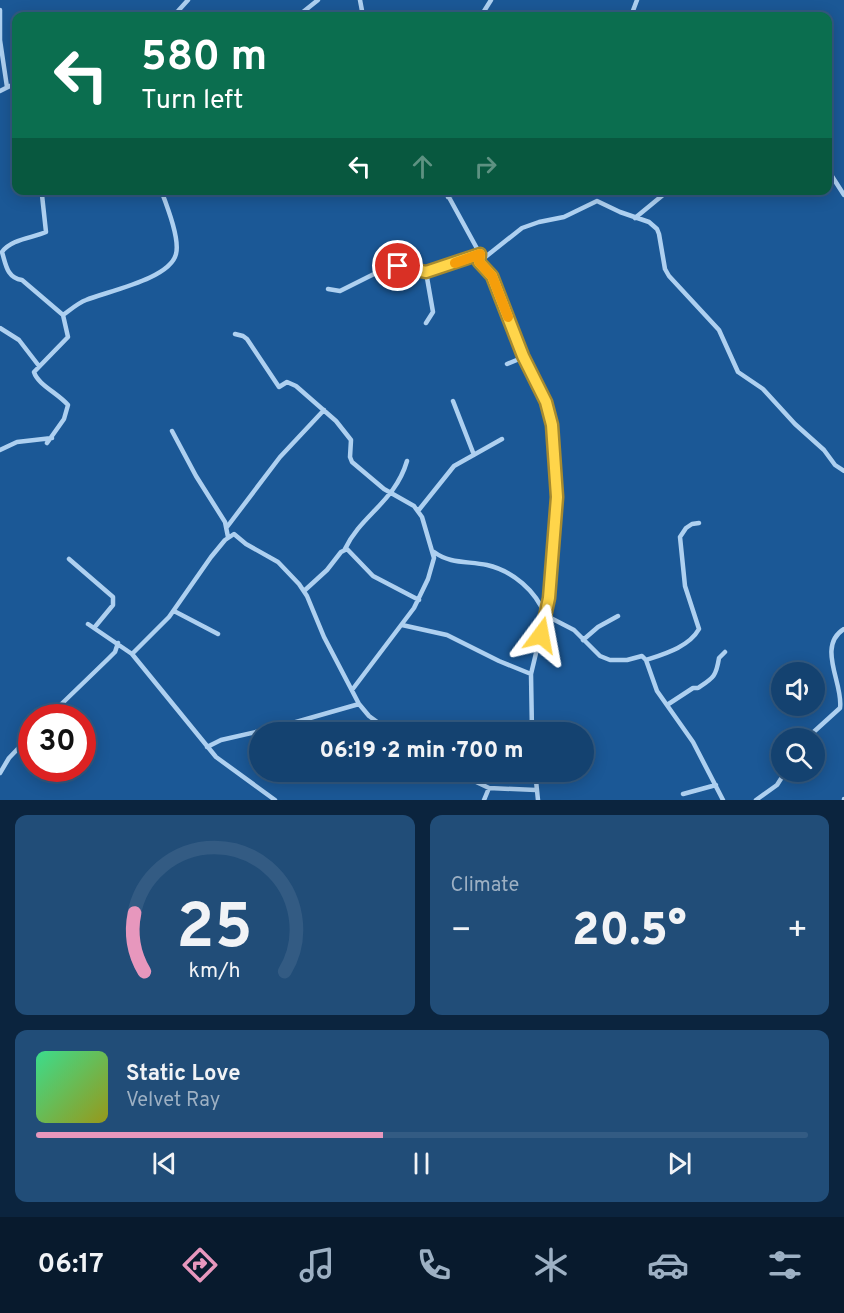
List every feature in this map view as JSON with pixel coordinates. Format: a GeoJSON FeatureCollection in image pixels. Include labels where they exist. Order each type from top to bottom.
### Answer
{"type":"FeatureCollection","features":[{"type":"Feature","properties":{"kind":"street"},"geometry":{"type":"LineString","coordinates":[[177,12],[188,0]]}},
{"type":"Feature","properties":{"kind":"street"},"geometry":{"type":"LineString","coordinates":[[303,12],[318,0]]}},
{"type":"Feature","properties":{"kind":"street"},"geometry":{"type":"LineString","coordinates":[[0,10],[0,40],[7,87]]}},
{"type":"Feature","properties":{"kind":"street"},"geometry":{"type":"LineString","coordinates":[[0,91],[12,85]]}},
{"type":"Feature","properties":{"kind":"street"},"geometry":{"type":"LineString","coordinates":[[832,176],[844,195]]}},
{"type":"Feature","properties":{"kind":"street"},"geometry":{"type":"LineString","coordinates":[[42,195],[47,229],[42,234],[6,247],[3,252],[8,273],[15,279],[22,280],[63,315],[68,337],[34,372],[38,381],[61,396],[68,405],[64,419],[47,443]]}},
{"type":"Feature","properties":{"kind":"street"},"geometry":{"type":"LineString","coordinates":[[63,315],[84,301],[160,272],[173,261],[177,247],[163,195]]}},
{"type":"Feature","properties":{"kind":"street"},"geometry":{"type":"LineString","coordinates":[[451,195],[448,197],[480,254],[479,262]]}},
{"type":"Feature","properties":{"kind":"street"},"geometry":{"type":"LineString","coordinates":[[635,218],[663,195]]}},
{"type":"Feature","properties":{"kind":"street"},"geometry":{"type":"LineString","coordinates":[[479,262],[522,228],[564,217],[597,201],[649,222],[657,229],[665,269],[669,276],[718,330],[738,372],[763,389],[795,424],[824,450],[835,465],[844,471]]}},
{"type":"Feature","properties":{"kind":"street"},"geometry":{"type":"LineString","coordinates":[[328,289],[340,291],[390,266],[406,266],[426,272],[480,254]]}},
{"type":"Feature","properties":{"kind":"street"},"geometry":{"type":"LineString","coordinates":[[479,262],[492,276],[524,357],[546,402],[552,425],[557,497],[546,615],[531,674],[532,722]]}},
{"type":"Feature","properties":{"kind":"street"},"geometry":{"type":"LineString","coordinates":[[426,272],[433,312],[426,323]]}},
{"type":"Feature","properties":{"kind":"street"},"geometry":{"type":"LineString","coordinates":[[0,276],[8,273]]}},
{"type":"Feature","properties":{"kind":"street"},"geometry":{"type":"LineString","coordinates":[[0,328],[19,340],[39,366]]}},
{"type":"Feature","properties":{"kind":"street"},"geometry":{"type":"LineString","coordinates":[[235,334],[247,339],[279,387],[287,382],[296,386],[348,434],[351,440],[352,462],[391,494],[401,498],[418,511],[433,551],[432,566],[419,600],[352,690]]}},
{"type":"Feature","properties":{"kind":"street"},"geometry":{"type":"LineString","coordinates":[[507,364],[524,357]]}},
{"type":"Feature","properties":{"kind":"street"},"geometry":{"type":"LineString","coordinates":[[453,401],[474,455]]}},
{"type":"Feature","properties":{"kind":"street"},"geometry":{"type":"LineString","coordinates":[[227,527],[280,457],[324,410]]}},
{"type":"Feature","properties":{"kind":"street"},"geometry":{"type":"LineString","coordinates":[[172,431],[227,527],[228,537]]}},
{"type":"Feature","properties":{"kind":"street"},"geometry":{"type":"LineString","coordinates":[[0,450],[17,442],[52,438]]}},
{"type":"Feature","properties":{"kind":"street"},"geometry":{"type":"LineString","coordinates":[[418,511],[453,466],[502,438]]}},
{"type":"Feature","properties":{"kind":"street"},"geometry":{"type":"LineString","coordinates":[[304,591],[345,549],[350,539],[391,494],[401,479],[407,461]]}},
{"type":"Feature","properties":{"kind":"street"},"geometry":{"type":"LineString","coordinates":[[433,551],[450,560],[487,565],[504,570],[540,601],[546,615],[574,630],[600,656],[618,662],[644,658],[681,645],[693,637],[699,629],[685,586],[680,537],[686,528],[699,523]]}},
{"type":"Feature","properties":{"kind":"street"},"geometry":{"type":"LineString","coordinates":[[132,654],[174,611],[195,579],[228,537],[234,534],[246,544],[278,562],[304,591],[358,705],[377,722]]}},
{"type":"Feature","properties":{"kind":"street"},"geometry":{"type":"LineString","coordinates":[[345,549],[349,550],[373,576],[419,600]]}},
{"type":"Feature","properties":{"kind":"street"},"geometry":{"type":"LineString","coordinates":[[69,559],[113,597],[113,605],[94,628]]}},
{"type":"Feature","properties":{"kind":"street"},"geometry":{"type":"LineString","coordinates":[[174,611],[219,634]]}},
{"type":"Feature","properties":{"kind":"street"},"geometry":{"type":"LineString","coordinates":[[583,640],[598,627],[618,616]]}},
{"type":"Feature","properties":{"kind":"street"},"geometry":{"type":"LineString","coordinates":[[88,624],[132,654],[216,757],[275,800]]}},
{"type":"Feature","properties":{"kind":"street"},"geometry":{"type":"LineString","coordinates":[[402,625],[429,629],[447,635],[531,674]]}},
{"type":"Feature","properties":{"kind":"street"},"geometry":{"type":"LineString","coordinates":[[818,728],[840,708],[842,703],[836,675],[834,643],[838,633],[844,629]]}},
{"type":"Feature","properties":{"kind":"street"},"geometry":{"type":"LineString","coordinates":[[61,704],[115,652],[118,643]]}},
{"type":"Feature","properties":{"kind":"street"},"geometry":{"type":"LineString","coordinates":[[647,650],[644,658],[657,691],[693,742],[723,800]]}},
{"type":"Feature","properties":{"kind":"street"},"geometry":{"type":"LineString","coordinates":[[667,705],[713,678],[717,674],[719,658],[725,652]]}},
{"type":"Feature","properties":{"kind":"street"},"geometry":{"type":"LineString","coordinates":[[207,747],[221,740],[358,705]]}},
{"type":"Feature","properties":{"kind":"street"},"geometry":{"type":"LineString","coordinates":[[0,773],[18,749]]}},
{"type":"Feature","properties":{"kind":"street"},"geometry":{"type":"LineString","coordinates":[[476,782],[489,788],[536,790]]}},
{"type":"Feature","properties":{"kind":"street"},"geometry":{"type":"LineString","coordinates":[[536,782],[538,800]]}},
{"type":"Feature","properties":{"kind":"street"},"geometry":{"type":"LineString","coordinates":[[756,800],[779,782]]}},
{"type":"Feature","properties":{"kind":"street"},"geometry":{"type":"LineString","coordinates":[[683,794],[716,785]]}},
{"type":"Feature","properties":{"kind":"street"},"geometry":{"type":"LineString","coordinates":[[484,800],[489,788]]}},
{"type":"Feature","properties":{"kind":"slow traffic"},"geometry":{"type":"LineString","coordinates":[[455,263],[480,254],[479,262],[492,276],[508,317]]}},
{"type":"Feature","properties":{"kind":"route"},"geometry":{"type":"LineString","coordinates":[[398,266],[406,266],[420,272],[433,271],[480,254],[479,262],[492,276],[523,356],[546,402],[552,425],[557,497],[549,598],[541,635]]}}]}
